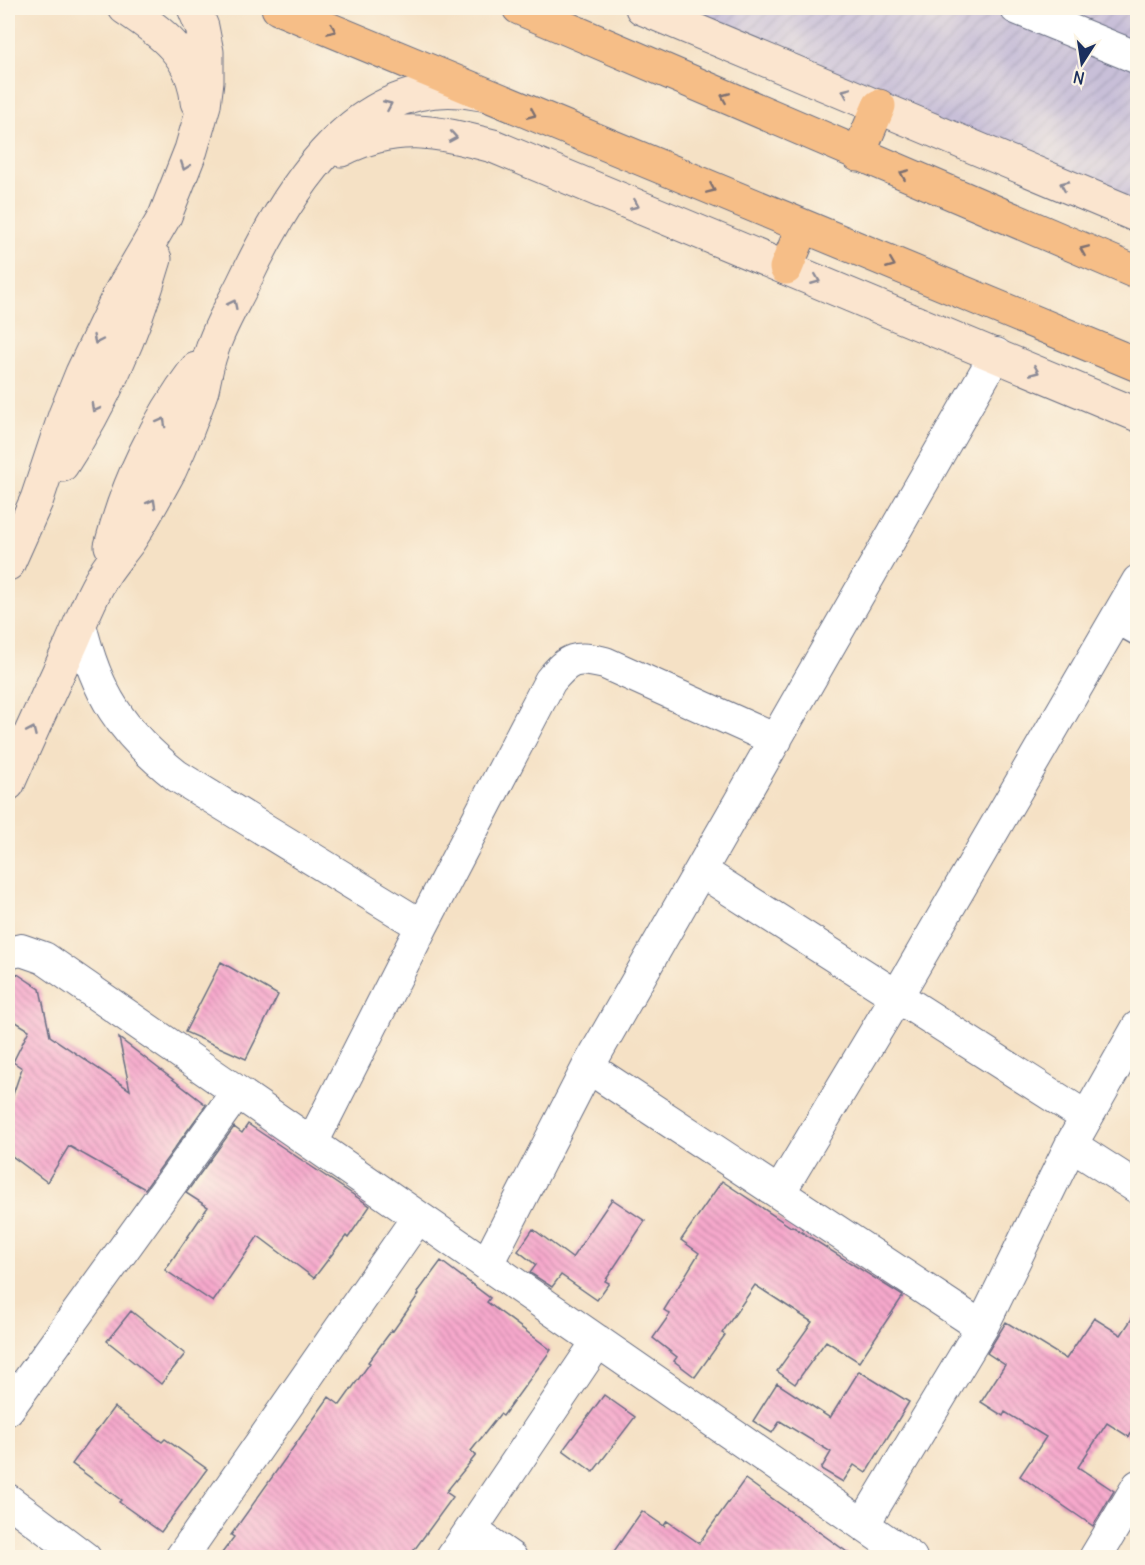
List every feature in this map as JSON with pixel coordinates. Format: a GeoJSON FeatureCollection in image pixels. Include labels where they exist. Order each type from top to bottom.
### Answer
{"type":"FeatureCollection","features":[{"type":"Feature","properties":{"kind":"highway"},"geometry":{"type":"LineString","coordinates":[[278,8],[1137,365]]}},
{"type":"Feature","properties":{"kind":"highway"},"geometry":{"type":"LineString","coordinates":[[519,8],[1137,273]]}},
{"type":"Feature","properties":{"kind":"highway"},"geometry":{"type":"LineString","coordinates":[[858,155],[879,106]]}},
{"type":"Feature","properties":{"kind":"highway"},"geometry":{"type":"LineString","coordinates":[[786,268],[803,227]]}},
{"type":"Feature","properties":{"kind":"main road"},"geometry":{"type":"LineString","coordinates":[[125,8],[169,41],[185,60],[196,86],[198,124]]}},
{"type":"Feature","properties":{"kind":"main road"},"geometry":{"type":"LineString","coordinates":[[8,564],[37,499],[65,415],[82,373],[120,293],[165,216],[182,175],[204,105],[207,81],[207,52],[202,27],[194,8]]}},
{"type":"Feature","properties":{"kind":"main road"},"geometry":{"type":"LineString","coordinates":[[642,8],[1137,216]]}},
{"type":"Feature","properties":{"kind":"main road"},"geometry":{"type":"LineString","coordinates":[[8,784],[104,574],[129,540],[171,468],[202,389],[212,349],[266,235],[288,199],[342,135],[390,103],[440,90],[464,90],[490,96]]}},
{"type":"Feature","properties":{"kind":"main road"},"geometry":{"type":"LineString","coordinates":[[318,161],[358,141],[391,131],[426,132],[493,146],[996,354],[1137,415]]}},
{"type":"Feature","properties":{"kind":"street"},"geometry":{"type":"LineString","coordinates":[[1016,8],[1137,58]]}},
{"type":"Feature","properties":{"kind":"street"},"geometry":{"type":"LineString","coordinates":[[487,1264],[588,1067],[996,354]]}},
{"type":"Feature","properties":{"kind":"street"},"geometry":{"type":"LineString","coordinates":[[779,1193],[897,996],[1125,631],[1137,581]]}},
{"type":"Feature","properties":{"kind":"street"},"geometry":{"type":"LineString","coordinates":[[80,624],[87,654],[98,683],[113,710],[131,735],[153,757],[177,776],[422,926]]}},
{"type":"Feature","properties":{"kind":"street"},"geometry":{"type":"LineString","coordinates":[[312,1143],[550,681],[565,663],[585,658],[605,663],[776,741]]}},
{"type":"Feature","properties":{"kind":"street"},"geometry":{"type":"LineString","coordinates":[[701,871],[1086,1118]]}},
{"type":"Feature","properties":{"kind":"street"},"geometry":{"type":"LineString","coordinates":[[8,952],[21,950],[44,958],[911,1557]]}},
{"type":"Feature","properties":{"kind":"street"},"geometry":{"type":"LineString","coordinates":[[863,1525],[982,1327],[1071,1144],[1137,1027]]}},
{"type":"Feature","properties":{"kind":"street"},"geometry":{"type":"LineString","coordinates":[[588,1067],[982,1327]]}},
{"type":"Feature","properties":{"kind":"street"},"geometry":{"type":"LineString","coordinates":[[8,1409],[237,1092]]}},
{"type":"Feature","properties":{"kind":"street"},"geometry":{"type":"LineString","coordinates":[[1071,1144],[1137,1188]]}},
{"type":"Feature","properties":{"kind":"street"},"geometry":{"type":"LineString","coordinates":[[181,1557],[418,1217]]}},
{"type":"Feature","properties":{"kind":"street"},"geometry":{"type":"LineString","coordinates":[[452,1557],[598,1341]]}},
{"type":"Feature","properties":{"kind":"street"},"geometry":{"type":"LineString","coordinates":[[1095,1557],[1137,1486]]}},
{"type":"Feature","properties":{"kind":"street"},"geometry":{"type":"LineString","coordinates":[[8,1500],[85,1557]]}},
{"type":"Feature","properties":{"kind":"street"},"geometry":{"type":"LineString","coordinates":[[471,1530],[511,1557]]}},
{"type":"Feature","properties":{"kind":"shaded area"},"geometry":{"type":"Polygon","coordinates":[[[676,8],[1137,8],[1137,209],[676,8]]]}},
{"type":"Feature","properties":{"kind":"building"},"geometry":{"type":"Polygon","coordinates":[[[221,962],[278,995],[246,1059],[185,1032],[221,962]]]}},
{"type":"Feature","properties":{"kind":"building"},"geometry":{"type":"Polygon","coordinates":[[[16,973],[40,989],[50,1036],[130,1090],[119,1038],[206,1105],[145,1189],[69,1146],[47,1182],[8,1153],[8,1109],[22,1068],[13,1062],[29,1030],[8,1017],[8,995],[16,973]]]}},
{"type":"Feature","properties":{"kind":"building"},"geometry":{"type":"Polygon","coordinates":[[[248,1124],[370,1206],[348,1238],[346,1236],[314,1278],[258,1236],[213,1302],[165,1270],[208,1207],[186,1193],[234,1127],[242,1133],[248,1124]]]}},
{"type":"Feature","properties":{"kind":"building"},"geometry":{"type":"Polygon","coordinates":[[[722,1181],[791,1227],[903,1296],[859,1362],[826,1341],[795,1384],[777,1371],[812,1322],[755,1285],[722,1333],[725,1335],[695,1377],[674,1361],[677,1357],[653,1338],[670,1314],[664,1310],[699,1253],[681,1240],[722,1181]]]}},
{"type":"Feature","properties":{"kind":"building"},"geometry":{"type":"Polygon","coordinates":[[[612,1199],[645,1221],[605,1281],[609,1283],[597,1300],[561,1275],[552,1287],[530,1273],[536,1265],[518,1251],[533,1229],[572,1258],[612,1199]]]}},
{"type":"Feature","properties":{"kind":"building"},"geometry":{"type":"Polygon","coordinates":[[[441,1261],[490,1298],[487,1302],[551,1350],[503,1416],[500,1414],[471,1451],[476,1455],[446,1492],[453,1497],[409,1557],[219,1557],[234,1537],[231,1535],[329,1397],[340,1405],[441,1261]]]}},
{"type":"Feature","properties":{"kind":"building"},"geometry":{"type":"Polygon","coordinates":[[[131,1311],[185,1354],[161,1384],[107,1341],[131,1311]]]}},
{"type":"Feature","properties":{"kind":"building"},"geometry":{"type":"Polygon","coordinates":[[[1137,1311],[1137,1424],[1129,1437],[1107,1423],[1078,1467],[1114,1491],[1093,1526],[1020,1476],[1046,1437],[1005,1412],[1003,1416],[981,1402],[1005,1365],[987,1353],[1006,1322],[1066,1359],[1094,1318],[1121,1335],[1137,1311]]]}},
{"type":"Feature","properties":{"kind":"building"},"geometry":{"type":"Polygon","coordinates":[[[859,1371],[909,1402],[866,1473],[854,1465],[843,1482],[821,1469],[831,1452],[780,1421],[772,1433],[753,1421],[777,1383],[830,1418],[859,1371]]]}},
{"type":"Feature","properties":{"kind":"building"},"geometry":{"type":"Polygon","coordinates":[[[604,1395],[635,1417],[593,1472],[563,1450],[604,1395]]]}},
{"type":"Feature","properties":{"kind":"building"},"geometry":{"type":"Polygon","coordinates":[[[114,1407],[162,1442],[165,1439],[207,1469],[161,1532],[72,1464],[114,1407]]]}},
{"type":"Feature","properties":{"kind":"building"},"geometry":{"type":"Polygon","coordinates":[[[745,1479],[854,1557],[610,1557],[642,1511],[664,1526],[667,1521],[699,1543],[745,1479]]]}}]}
